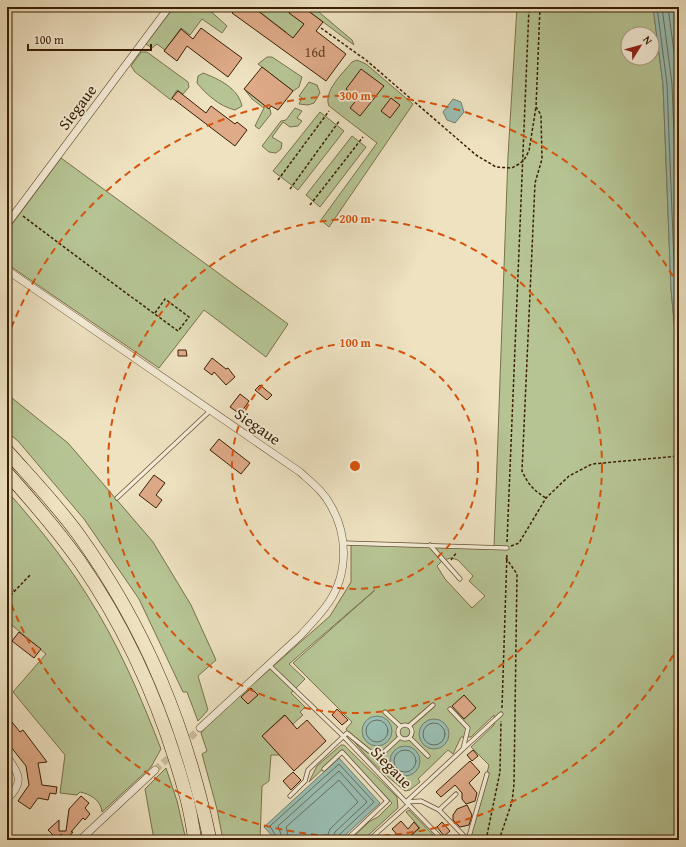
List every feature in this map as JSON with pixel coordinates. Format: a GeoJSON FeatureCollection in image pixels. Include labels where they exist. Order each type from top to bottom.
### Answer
{"type":"FeatureCollection","features":[{"type":"Feature","properties":{"kind":"highway"},"geometry":{"type":"LineString","coordinates":[[7,451],[78,533],[123,603],[150,655],[173,707],[199,788],[210,840]]}},
{"type":"Feature","properties":{"kind":"highway"},"geometry":{"type":"LineString","coordinates":[[7,473],[46,517],[80,563],[118,625],[142,674],[174,757],[186,794],[195,840]]}},
{"type":"Feature","properties":{"kind":"street","name":"Siegaue"},"geometry":{"type":"LineString","coordinates":[[7,224],[169,7]]}},
{"type":"Feature","properties":{"kind":"street","name":"Siegaue"},"geometry":{"type":"LineString","coordinates":[[7,270],[300,472],[319,489],[332,507],[344,543],[343,564],[338,584],[330,602],[317,619],[200,728]]}},
{"type":"Feature","properties":{"kind":"street"},"geometry":{"type":"LineString","coordinates":[[7,757],[18,771],[19,782],[14,792],[7,799]]}},
{"type":"Feature","properties":{"kind":"street"},"geometry":{"type":"LineString","coordinates":[[80,840],[155,770]]}},
{"type":"Feature","properties":{"kind":"lane"},"geometry":{"type":"LineString","coordinates":[[116,498],[211,410]]}},
{"type":"Feature","properties":{"kind":"lane"},"geometry":{"type":"LineString","coordinates":[[344,543],[507,548]]}},
{"type":"Feature","properties":{"kind":"lane"},"geometry":{"type":"LineString","coordinates":[[430,545],[460,579]]}},
{"type":"Feature","properties":{"kind":"lane","name":"Siegaue"},"geometry":{"type":"LineString","coordinates":[[268,664],[344,738],[407,803],[502,714]]}},
{"type":"Feature","properties":{"kind":"lane"},"geometry":{"type":"LineString","coordinates":[[385,712],[400,726],[409,726],[433,705]]}},
{"type":"Feature","properties":{"kind":"lane"},"geometry":{"type":"LineString","coordinates":[[450,709],[468,728],[463,749]]}},
{"type":"Feature","properties":{"kind":"lane"},"geometry":{"type":"LineString","coordinates":[[399,738],[398,730],[400,726]]}},
{"type":"Feature","properties":{"kind":"lane"},"geometry":{"type":"LineString","coordinates":[[409,726],[412,730],[410,738]]}},
{"type":"Feature","properties":{"kind":"lane"},"geometry":{"type":"LineString","coordinates":[[290,796],[305,781],[308,770],[344,738],[347,733],[369,752],[377,755],[383,753],[399,738]]}},
{"type":"Feature","properties":{"kind":"lane"},"geometry":{"type":"LineString","coordinates":[[399,738],[405,740],[410,738]]}},
{"type":"Feature","properties":{"kind":"lane"},"geometry":{"type":"LineString","coordinates":[[410,738],[428,756]]}},
{"type":"Feature","properties":{"kind":"lane"},"geometry":{"type":"LineString","coordinates":[[324,769],[342,752],[387,801],[346,840]]}},
{"type":"Feature","properties":{"kind":"lane"},"geometry":{"type":"LineString","coordinates":[[369,840],[407,803],[421,801],[439,810],[468,840],[487,774]]}},
{"type":"Feature","properties":{"kind":"lane"},"geometry":{"type":"LineString","coordinates":[[439,810],[456,794]]}},
{"type":"Feature","properties":{"kind":"lane"},"geometry":{"type":"LineString","coordinates":[[407,803],[443,840]]}},
{"type":"Feature","properties":{"kind":"path"},"geometry":{"type":"LineString","coordinates":[[486,840],[500,772],[506,558],[517,280],[524,160],[529,7]]}},
{"type":"Feature","properties":{"kind":"path"},"geometry":{"type":"LineString","coordinates":[[321,28],[366,60],[476,155],[496,167],[512,168],[524,160],[529,151],[536,107],[540,7]]}},
{"type":"Feature","properties":{"kind":"path"},"geometry":{"type":"LineString","coordinates":[[536,107],[541,115],[542,159],[534,183],[522,472],[534,491],[546,498]]}},
{"type":"Feature","properties":{"kind":"path"},"geometry":{"type":"LineString","coordinates":[[278,180],[329,111]]}},
{"type":"Feature","properties":{"kind":"path"},"geometry":{"type":"LineString","coordinates":[[290,189],[340,120]]}},
{"type":"Feature","properties":{"kind":"path"},"geometry":{"type":"LineString","coordinates":[[310,205],[363,137]]}},
{"type":"Feature","properties":{"kind":"path"},"geometry":{"type":"LineString","coordinates":[[17,211],[155,314],[178,331],[189,317],[165,299],[155,314]]}},
{"type":"Feature","properties":{"kind":"path"},"geometry":{"type":"LineString","coordinates":[[507,548],[519,544],[546,498],[569,476],[592,464],[679,456]]}},
{"type":"Feature","properties":{"kind":"path"},"geometry":{"type":"LineString","coordinates":[[447,564],[463,546]]}},
{"type":"Feature","properties":{"kind":"path"},"geometry":{"type":"LineString","coordinates":[[499,840],[512,802],[514,784],[517,574],[506,558]]}},
{"type":"Feature","properties":{"kind":"path"},"geometry":{"type":"LineString","coordinates":[[7,599],[31,574]]}},
{"type":"Feature","properties":{"kind":"green space"},"geometry":{"type":"Polygon","coordinates":[[[174,7],[206,7],[227,26],[222,33],[202,19],[190,35],[181,28],[165,50],[157,44],[152,48],[146,44],[174,7]]]}},
{"type":"Feature","properties":{"kind":"green space"},"geometry":{"type":"Polygon","coordinates":[[[253,7],[294,7],[290,13],[304,24],[285,49],[278,43],[286,32],[253,7]]]}},
{"type":"Feature","properties":{"kind":"green space"},"geometry":{"type":"Polygon","coordinates":[[[303,7],[313,7],[352,40],[354,45],[303,7]]]}},
{"type":"Feature","properties":{"kind":"green space"},"geometry":{"type":"Polygon","coordinates":[[[517,7],[653,7],[655,26],[620,26],[620,66],[660,66],[660,61],[663,84],[671,289],[679,376],[679,840],[470,840],[489,765],[471,747],[494,725],[494,715],[471,737],[461,737],[453,754],[448,750],[418,779],[420,782],[410,790],[405,791],[397,785],[357,746],[346,729],[352,722],[293,663],[375,590],[289,664],[305,679],[291,693],[305,707],[300,712],[303,715],[293,724],[284,715],[262,736],[280,755],[271,755],[269,781],[262,786],[260,840],[223,840],[217,809],[202,754],[207,751],[201,733],[210,722],[330,616],[351,582],[351,543],[494,548],[508,156],[517,7]],[[451,558],[443,560],[437,566],[445,579],[472,608],[485,596],[469,581],[473,576],[458,560],[451,558]]]}},
{"type":"Feature","properties":{"kind":"green space"},"geometry":{"type":"Polygon","coordinates":[[[141,52],[147,52],[188,82],[189,87],[183,94],[177,90],[171,100],[135,72],[131,66],[141,52]]]}},
{"type":"Feature","properties":{"kind":"green space"},"geometry":{"type":"Polygon","coordinates":[[[267,57],[272,57],[302,77],[299,87],[293,91],[258,64],[267,57]]]}},
{"type":"Feature","properties":{"kind":"green space"},"geometry":{"type":"Polygon","coordinates":[[[357,60],[366,64],[413,104],[329,227],[321,220],[377,143],[329,106],[328,100],[331,88],[352,62],[357,60]]]}},
{"type":"Feature","properties":{"kind":"green space"},"geometry":{"type":"Polygon","coordinates":[[[203,73],[221,81],[232,89],[240,100],[242,106],[235,110],[224,106],[209,96],[197,83],[198,76],[203,73]]]}},
{"type":"Feature","properties":{"kind":"green space"},"geometry":{"type":"Polygon","coordinates":[[[309,82],[317,85],[320,93],[314,103],[308,105],[299,104],[302,98],[299,96],[309,82]]]}},
{"type":"Feature","properties":{"kind":"green space"},"geometry":{"type":"Polygon","coordinates":[[[245,90],[270,109],[271,114],[259,129],[255,126],[264,108],[252,99],[245,90]]]}},
{"type":"Feature","properties":{"kind":"green space"},"geometry":{"type":"Polygon","coordinates":[[[295,108],[302,111],[297,118],[302,121],[298,126],[290,127],[283,122],[272,137],[282,143],[281,149],[276,153],[269,152],[262,146],[281,121],[286,120],[295,108]]]}},
{"type":"Feature","properties":{"kind":"green space"},"geometry":{"type":"Polygon","coordinates":[[[320,112],[344,131],[298,190],[273,171],[320,112]]]}},
{"type":"Feature","properties":{"kind":"green space"},"geometry":{"type":"Polygon","coordinates":[[[352,136],[366,147],[320,207],[306,195],[352,136]]]}},
{"type":"Feature","properties":{"kind":"green space"},"geometry":{"type":"Polygon","coordinates":[[[61,158],[288,324],[266,357],[204,310],[159,368],[7,264],[7,231],[61,158]]]}},
{"type":"Feature","properties":{"kind":"green space"},"geometry":{"type":"Polygon","coordinates":[[[7,394],[68,443],[153,542],[191,605],[216,660],[198,676],[208,710],[198,721],[187,692],[183,692],[139,599],[84,519],[18,441],[7,432],[7,394]]]}},
{"type":"Feature","properties":{"kind":"green space"},"geometry":{"type":"Polygon","coordinates":[[[7,491],[59,555],[78,581],[98,613],[128,670],[161,749],[151,767],[102,812],[100,804],[88,794],[80,792],[77,795],[60,793],[65,755],[13,692],[46,654],[7,621],[7,597],[14,590],[7,585],[7,491]]]}},
{"type":"Feature","properties":{"kind":"green space"},"geometry":{"type":"Polygon","coordinates":[[[341,745],[344,745],[397,797],[398,808],[363,840],[350,840],[370,821],[378,817],[392,803],[342,751],[309,782],[317,766],[341,745]]]}},
{"type":"Feature","properties":{"kind":"green space"},"geometry":{"type":"Polygon","coordinates":[[[166,768],[177,801],[186,840],[154,840],[145,789],[166,768]]]}},
{"type":"Feature","properties":{"kind":"green space"},"geometry":{"type":"Polygon","coordinates":[[[409,810],[438,840],[406,840],[420,828],[406,812],[409,810]]]}},
{"type":"Feature","properties":{"kind":"water"},"geometry":{"type":"Polygon","coordinates":[[[653,7],[679,7],[679,376],[671,289],[663,84],[660,61],[660,26],[655,26],[653,7]]]}},
{"type":"Feature","properties":{"kind":"water"},"geometry":{"type":"Polygon","coordinates":[[[453,99],[461,102],[464,112],[455,123],[447,120],[443,112],[453,99]]]}},
{"type":"Feature","properties":{"kind":"water"},"geometry":{"type":"Polygon","coordinates":[[[377,716],[387,721],[392,731],[387,741],[377,746],[367,741],[362,731],[367,721],[377,716]]]}},
{"type":"Feature","properties":{"kind":"water"},"geometry":{"type":"Polygon","coordinates":[[[434,719],[444,724],[449,734],[444,744],[434,749],[424,744],[419,734],[424,724],[434,719]]]}},
{"type":"Feature","properties":{"kind":"water"},"geometry":{"type":"Polygon","coordinates":[[[405,746],[415,751],[420,761],[415,771],[405,776],[395,771],[390,761],[395,751],[405,746]]]}},
{"type":"Feature","properties":{"kind":"water"},"geometry":{"type":"Polygon","coordinates":[[[339,758],[380,803],[340,840],[276,840],[264,827],[339,758]]]}},
{"type":"Feature","properties":{"kind":"building"},"geometry":{"type":"Polygon","coordinates":[[[237,7],[253,7],[293,38],[304,24],[289,13],[294,7],[303,7],[323,22],[316,31],[346,54],[326,81],[232,13],[237,7]]]}},
{"type":"Feature","properties":{"kind":"building"},"geometry":{"type":"Polygon","coordinates":[[[201,28],[242,58],[228,77],[187,46],[177,61],[164,51],[181,29],[193,39],[201,28]]]}},
{"type":"Feature","properties":{"kind":"building"},"geometry":{"type":"Polygon","coordinates":[[[262,67],[293,91],[278,110],[271,106],[269,109],[244,89],[262,67]]]}},
{"type":"Feature","properties":{"kind":"building"},"geometry":{"type":"Polygon","coordinates":[[[361,69],[384,86],[360,116],[350,108],[358,98],[346,89],[361,69]]]}},
{"type":"Feature","properties":{"kind":"building"},"geometry":{"type":"Polygon","coordinates":[[[178,91],[206,113],[211,106],[235,124],[237,122],[247,130],[235,146],[172,98],[178,91]]]}},
{"type":"Feature","properties":{"kind":"building"},"geometry":{"type":"Polygon","coordinates":[[[391,98],[400,105],[390,118],[381,111],[391,98]]]}},
{"type":"Feature","properties":{"kind":"building"},"geometry":{"type":"Polygon","coordinates":[[[178,350],[186,350],[187,356],[178,356],[178,350]]]}},
{"type":"Feature","properties":{"kind":"building"},"geometry":{"type":"Polygon","coordinates":[[[212,358],[226,369],[228,368],[235,377],[226,385],[214,372],[212,375],[204,369],[212,358]]]}},
{"type":"Feature","properties":{"kind":"building"},"geometry":{"type":"Polygon","coordinates":[[[260,385],[272,395],[267,400],[255,390],[260,385]]]}},
{"type":"Feature","properties":{"kind":"building"},"geometry":{"type":"Polygon","coordinates":[[[240,394],[249,401],[240,414],[230,407],[240,394]]]}},
{"type":"Feature","properties":{"kind":"building"},"geometry":{"type":"Polygon","coordinates":[[[219,439],[250,463],[241,474],[210,450],[219,439]]]}},
{"type":"Feature","properties":{"kind":"building"},"geometry":{"type":"Polygon","coordinates":[[[154,475],[165,483],[156,495],[162,500],[156,508],[139,495],[154,475]]]}},
{"type":"Feature","properties":{"kind":"building"},"geometry":{"type":"Polygon","coordinates":[[[19,632],[41,649],[34,658],[12,641],[19,632]]]}},
{"type":"Feature","properties":{"kind":"building"},"geometry":{"type":"Polygon","coordinates":[[[251,688],[258,695],[248,704],[241,697],[251,688]]]}},
{"type":"Feature","properties":{"kind":"building"},"geometry":{"type":"Polygon","coordinates":[[[464,695],[476,708],[464,719],[452,706],[464,695]]]}},
{"type":"Feature","properties":{"kind":"building"},"geometry":{"type":"Polygon","coordinates":[[[337,709],[348,720],[342,725],[332,715],[337,709]]]}},
{"type":"Feature","properties":{"kind":"building"},"geometry":{"type":"Polygon","coordinates":[[[285,715],[297,729],[307,720],[326,741],[294,771],[262,736],[285,715]]]}},
{"type":"Feature","properties":{"kind":"building"},"geometry":{"type":"Polygon","coordinates":[[[7,716],[20,732],[23,730],[47,762],[38,763],[42,785],[57,787],[56,794],[50,793],[48,800],[38,798],[30,809],[18,801],[29,785],[26,766],[7,742],[10,740],[7,735],[7,716]]]}},
{"type":"Feature","properties":{"kind":"building"},"geometry":{"type":"Polygon","coordinates":[[[473,750],[478,756],[472,761],[467,755],[473,750]]]}},
{"type":"Feature","properties":{"kind":"building"},"geometry":{"type":"Polygon","coordinates":[[[470,761],[480,772],[469,783],[477,793],[475,801],[466,804],[462,799],[462,793],[455,785],[441,797],[436,792],[470,761]]]}},
{"type":"Feature","properties":{"kind":"building"},"geometry":{"type":"Polygon","coordinates":[[[293,772],[301,780],[291,790],[283,781],[293,772]]]}},
{"type":"Feature","properties":{"kind":"building"},"geometry":{"type":"Polygon","coordinates":[[[81,796],[89,803],[85,808],[90,814],[85,820],[83,818],[67,839],[61,834],[58,840],[48,830],[59,820],[59,831],[66,831],[69,809],[81,796]]]}},
{"type":"Feature","properties":{"kind":"building"},"geometry":{"type":"Polygon","coordinates":[[[467,805],[472,815],[469,825],[460,827],[453,820],[453,815],[457,809],[467,805]]]}},
{"type":"Feature","properties":{"kind":"building"},"geometry":{"type":"Polygon","coordinates":[[[401,821],[408,829],[414,822],[419,828],[406,840],[402,840],[392,829],[401,821]]]}},
{"type":"Feature","properties":{"kind":"building"},"geometry":{"type":"Polygon","coordinates":[[[442,822],[450,831],[444,836],[437,827],[442,822]]]}},
{"type":"Feature","properties":{"kind":"tunnel"},"geometry":{"type":"LineString","coordinates":[[183,745],[200,728]]}},
{"type":"Feature","properties":{"kind":"tunnel"},"geometry":{"type":"LineString","coordinates":[[155,770],[175,752]]}}]}
